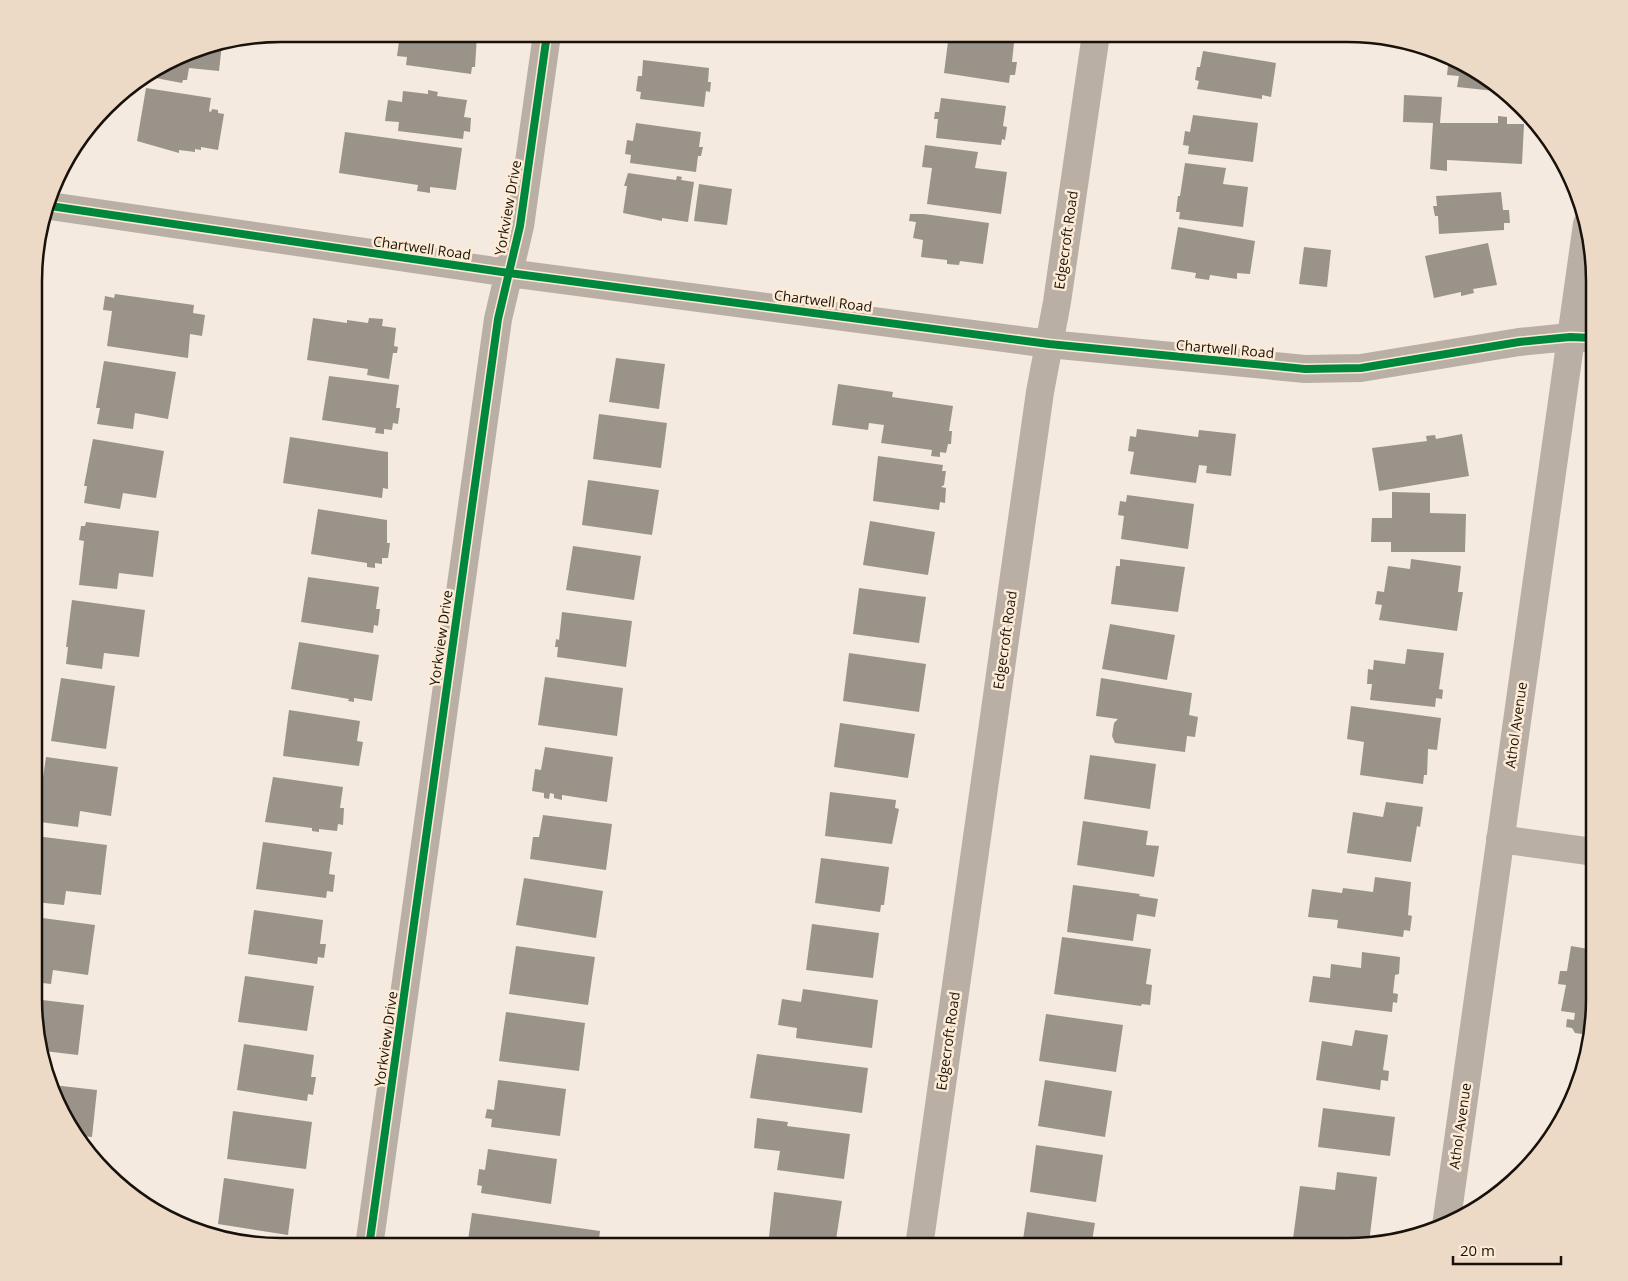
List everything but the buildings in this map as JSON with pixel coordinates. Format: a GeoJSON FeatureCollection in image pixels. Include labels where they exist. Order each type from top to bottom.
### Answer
{"type":"FeatureCollection","features":[{"type":"Feature","properties":{"kind":"street","name":"Yorkview Drive"},"geometry":{"type":"LineString","coordinates":[[370,1238],[498,319],[520,226],[546,42]]}},
{"type":"Feature","properties":{"kind":"street","name":"Edgecroft Road"},"geometry":{"type":"LineString","coordinates":[[920,1238],[1040,392],[1058,295],[1095,42]]}},
{"type":"Feature","properties":{"kind":"street","name":"Chartwell Road"},"geometry":{"type":"LineString","coordinates":[[55,207],[509,273],[1049,344],[1305,369],[1361,368],[1519,342],[1582,337]]}},
{"type":"Feature","properties":{"kind":"street","name":"Athol Avenue"},"geometry":{"type":"LineString","coordinates":[[1447,1216],[1500,839],[1582,337],[1585,267]]}},
{"type":"Feature","properties":{"kind":"street"},"geometry":{"type":"LineString","coordinates":[[1500,839],[1586,851]]}},
{"type":"Feature","properties":{"kind":"cycle path"},"geometry":{"type":"LineString","coordinates":[[370,1238],[498,319],[520,226],[546,42]]}},
{"type":"Feature","properties":{"kind":"cycle path"},"geometry":{"type":"LineString","coordinates":[[55,207],[509,273],[1049,344],[1305,369],[1361,368],[1519,342],[1570,337],[1586,338]]}}]}
